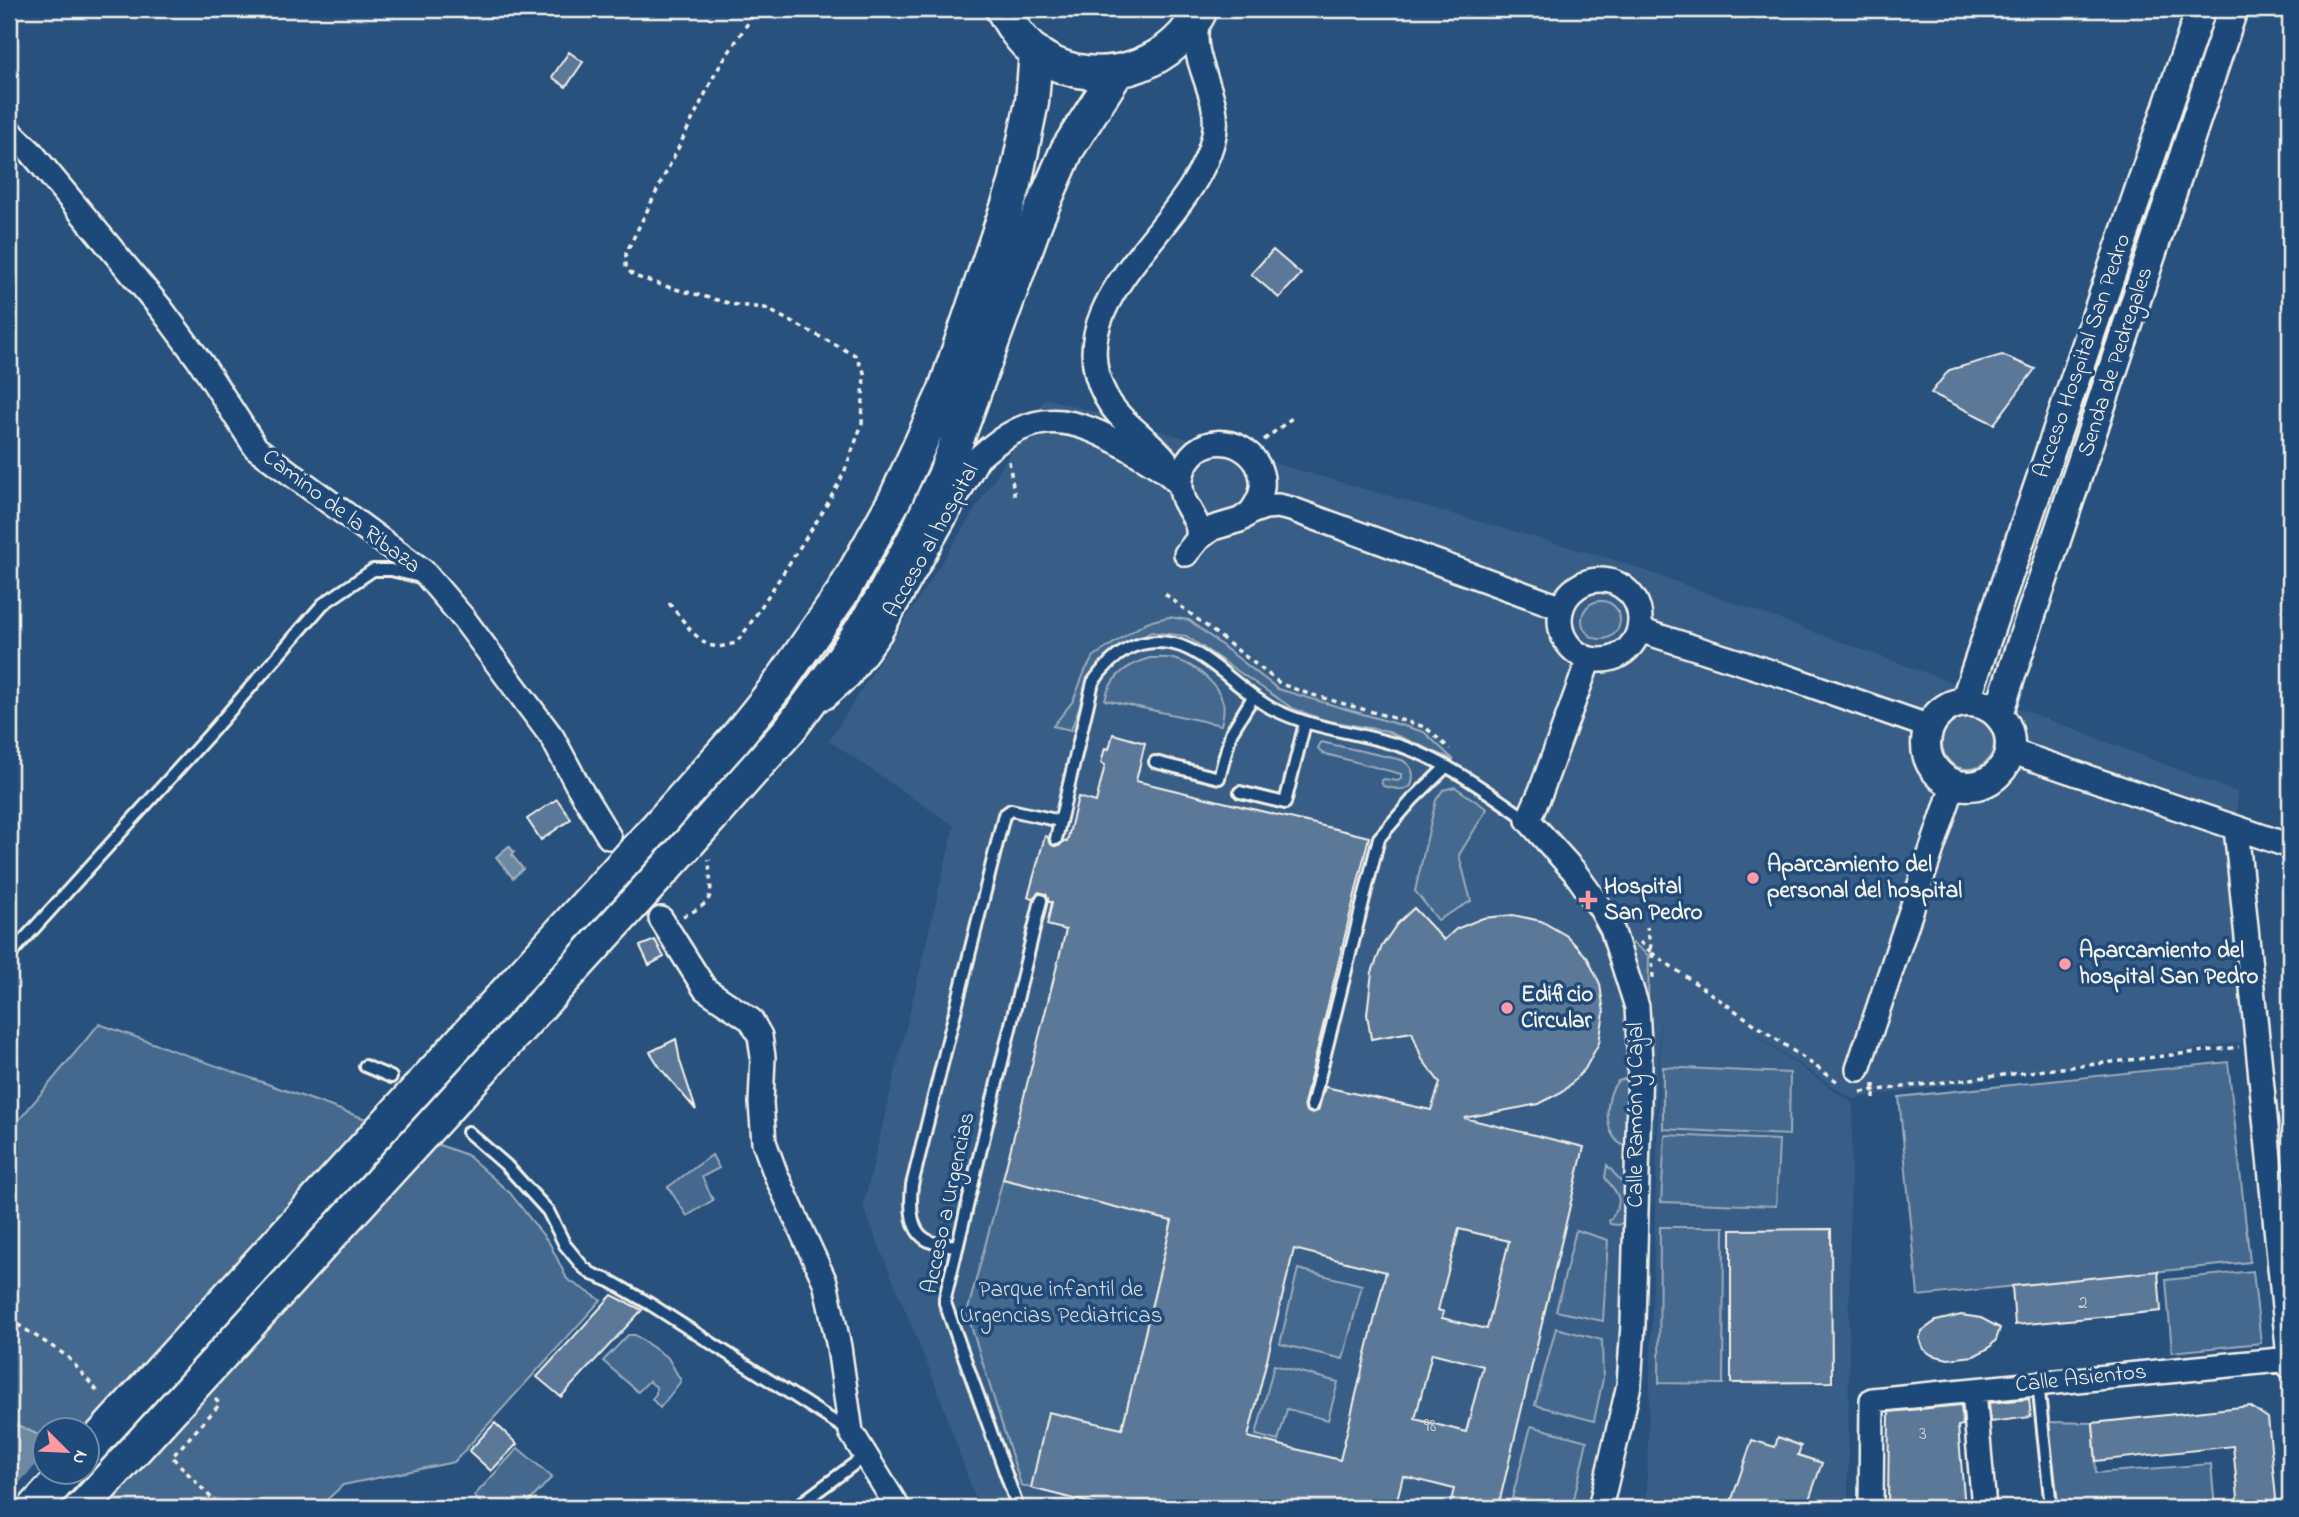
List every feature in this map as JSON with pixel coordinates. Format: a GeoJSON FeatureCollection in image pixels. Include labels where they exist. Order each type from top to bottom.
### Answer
{"type":"FeatureCollection","features":[{"type":"Feature","properties":{"kind":"main road"},"geometry":{"type":"LineString","coordinates":[[1002,9],[1015,32],[1036,52],[1061,66],[1090,74],[1117,72],[1152,62],[1179,42],[1200,11]]}},
{"type":"Feature","properties":{"kind":"main road"},"geometry":{"type":"LineString","coordinates":[[102,1435],[663,820],[779,684],[843,592],[896,497],[944,392],[1015,184],[1032,102],[1036,52]]}},
{"type":"Feature","properties":{"kind":"main road"},"geometry":{"type":"LineString","coordinates":[[82,1508],[689,842],[789,730],[839,663],[881,599],[944,476],[1037,219],[1067,150],[1117,72]]}},
{"type":"Feature","properties":{"kind":"main road"},"geometry":{"type":"LineString","coordinates":[[34,1508],[54,1486]]}},
{"type":"Feature","properties":{"kind":"street","name":"Acceso Hospital San Pedro"},"geometry":{"type":"LineString","coordinates":[[1965,702],[2201,9]]}},
{"type":"Feature","properties":{"kind":"street","name":"Senda de Pedregales"},"geometry":{"type":"LineString","coordinates":[[1998,714],[2233,9]]}},
{"type":"Feature","properties":{"kind":"street"},"geometry":{"type":"LineString","coordinates":[[1181,485],[1160,453],[1129,426],[1107,400],[1094,369],[1093,343],[1101,313],[1188,193],[1207,157],[1214,136],[1216,118],[1196,48],[1196,25],[1200,11]]}},
{"type":"Feature","properties":{"kind":"street"},"geometry":{"type":"LineString","coordinates":[[1152,62],[1172,60],[1187,63],[1197,69],[1209,89]]}},
{"type":"Feature","properties":{"kind":"street","name":"Camino de la Ribaza"},"geometry":{"type":"LineString","coordinates":[[9,131],[31,152],[162,310],[202,364],[256,448],[423,571],[464,619],[552,737],[609,837]]}},
{"type":"Feature","properties":{"kind":"street","name":"Acceso al hospital"},"geometry":{"type":"LineString","coordinates":[[789,730],[849,676],[880,633],[978,458],[993,444],[1019,428],[1039,423],[1061,421],[1084,425],[1159,466],[1181,485]]}},
{"type":"Feature","properties":{"kind":"street"},"geometry":{"type":"LineString","coordinates":[[1160,453],[1184,456],[1210,444],[1223,442],[1248,452],[1257,462],[1262,481],[1259,501],[1251,512]]}},
{"type":"Feature","properties":{"kind":"street"},"geometry":{"type":"LineString","coordinates":[[1198,450],[1188,460],[1182,472],[1181,485],[1183,499],[1199,527],[1192,547],[1213,528],[1240,520],[1251,512],[1265,507],[1291,509],[1562,608]]}},
{"type":"Feature","properties":{"kind":"street"},"geometry":{"type":"LineString","coordinates":[[1262,481],[1291,509]]}},
{"type":"Feature","properties":{"kind":"street"},"geometry":{"type":"LineString","coordinates":[[1191,510],[1201,519],[1213,524],[1227,524]]}},
{"type":"Feature","properties":{"kind":"street"},"geometry":{"type":"LineString","coordinates":[[1600,580],[1613,582],[1624,588],[1633,598],[1638,610],[1639,630],[1634,642],[1614,658],[1589,659],[1571,648],[1564,640],[1559,620],[1567,598],[1576,588],[1587,582],[1600,580]]}},
{"type":"Feature","properties":{"kind":"street"},"geometry":{"type":"LineString","coordinates":[[1639,630],[1790,678],[1930,727]]}},
{"type":"Feature","properties":{"kind":"street"},"geometry":{"type":"LineString","coordinates":[[1528,820],[1589,659]]}},
{"type":"Feature","properties":{"kind":"street"},"geometry":{"type":"LineString","coordinates":[[1965,702],[1983,705],[1998,714],[2006,725],[2010,751],[2005,764],[1995,776],[1983,783],[1968,786],[1954,783],[1939,775],[1930,760],[1926,744],[1930,727],[1939,714],[1951,706],[1965,702]]}},
{"type":"Feature","properties":{"kind":"street"},"geometry":{"type":"LineString","coordinates":[[2010,751],[2290,846]]}},
{"type":"Feature","properties":{"kind":"street"},"geometry":{"type":"LineString","coordinates":[[1850,1077],[1954,783]]}},
{"type":"Feature","properties":{"kind":"street","name":"Calle Ramón y Cajal"},"geometry":{"type":"LineString","coordinates":[[1528,820],[1574,871],[1601,909],[1612,929],[1637,1007],[1640,1062],[1629,1385],[1600,1508]]}},
{"type":"Feature","properties":{"kind":"street"},"geometry":{"type":"LineString","coordinates":[[2236,828],[2290,1367]]}},
{"type":"Feature","properties":{"kind":"street"},"geometry":{"type":"LineString","coordinates":[[663,922],[705,989],[751,1020],[760,1036],[763,1057],[761,1103],[764,1142],[776,1175],[825,1282],[839,1347],[851,1432],[898,1508]]}},
{"type":"Feature","properties":{"kind":"street","name":"Calle Asientos"},"geometry":{"type":"LineString","coordinates":[[1871,1508],[1872,1400],[2290,1359]]}},
{"type":"Feature","properties":{"kind":"street"},"geometry":{"type":"LineString","coordinates":[[1974,1391],[1984,1508]]}},
{"type":"Feature","properties":{"kind":"lane"},"geometry":{"type":"LineString","coordinates":[[9,956],[323,604],[373,570],[391,570],[430,579]]}},
{"type":"Feature","properties":{"kind":"lane","name":"Calle Ramón y Cajal"},"geometry":{"type":"LineString","coordinates":[[1056,839],[1093,682],[1107,662],[1127,648],[1151,642],[1175,644],[1197,654],[1270,708],[1305,723],[1408,749],[1446,767],[1528,820]]}},
{"type":"Feature","properties":{"kind":"lane"},"geometry":{"type":"LineString","coordinates":[[1154,762],[1219,778],[1231,733],[1253,697]]}},
{"type":"Feature","properties":{"kind":"lane"},"geometry":{"type":"LineString","coordinates":[[1240,792],[1285,803],[1305,723]]}},
{"type":"Feature","properties":{"kind":"lane"},"geometry":{"type":"LineString","coordinates":[[1312,1106],[1379,838],[1446,767]]}},
{"type":"Feature","properties":{"kind":"lane"},"geometry":{"type":"LineString","coordinates":[[958,1245],[936,1244],[924,1238],[913,1226],[909,1206],[912,1185],[1004,816],[1011,810],[1060,821]]}},
{"type":"Feature","properties":{"kind":"lane","name":"Acceso a Urgencias"},"geometry":{"type":"LineString","coordinates":[[1018,1508],[945,1303],[1041,900]]}},
{"type":"Feature","properties":{"kind":"lane"},"geometry":{"type":"LineString","coordinates":[[365,1066],[391,1077]]}},
{"type":"Feature","properties":{"kind":"lane"},"geometry":{"type":"LineString","coordinates":[[468,1132],[506,1165],[548,1210],[565,1245],[583,1267],[650,1304],[851,1432]]}},
{"type":"Feature","properties":{"kind":"lane"},"geometry":{"type":"LineString","coordinates":[[2038,1382],[2051,1508]]}},
{"type":"Feature","properties":{"kind":"lane"},"geometry":{"type":"LineString","coordinates":[[795,1508],[866,1455]]}},
{"type":"Feature","properties":{"kind":"path"},"geometry":{"type":"LineString","coordinates":[[669,603],[692,632],[707,645],[719,647],[736,643],[824,510],[844,473],[862,424],[864,372],[855,355],[765,307],[736,305],[668,287],[634,276],[626,268],[626,253],[710,84],[757,9]]}},
{"type":"Feature","properties":{"kind":"path"},"geometry":{"type":"LineString","coordinates":[[1248,452],[1292,418]]}},
{"type":"Feature","properties":{"kind":"path"},"geometry":{"type":"LineString","coordinates":[[993,444],[1008,460],[1015,498]]}},
{"type":"Feature","properties":{"kind":"path"},"geometry":{"type":"LineString","coordinates":[[1165,594],[1281,684],[1306,694],[1425,727],[1452,750]]}},
{"type":"Feature","properties":{"kind":"path"},"geometry":{"type":"LineString","coordinates":[[663,922],[704,907],[709,900],[709,856],[689,842]]}},
{"type":"Feature","properties":{"kind":"path"},"geometry":{"type":"LineString","coordinates":[[1647,927],[1652,953]]}},
{"type":"Feature","properties":{"kind":"path"},"geometry":{"type":"LineString","coordinates":[[1633,937],[1652,953],[1850,1077]]}},
{"type":"Feature","properties":{"kind":"path"},"geometry":{"type":"LineString","coordinates":[[1853,1093],[2258,1044]]}},
{"type":"Feature","properties":{"kind":"path"},"geometry":{"type":"LineString","coordinates":[[9,1319],[67,1356],[100,1394]]}},
{"type":"Feature","properties":{"kind":"path"},"geometry":{"type":"LineString","coordinates":[[215,1399],[220,1404],[172,1457],[221,1508]]}},
{"type":"Feature","properties":{"kind":"shaded area","name":"Hospital San Pedro"},"geometry":{"type":"Polygon","coordinates":[[[1045,398],[1625,563],[1948,681],[2237,792],[2242,1042],[1852,1099],[1738,1024],[1853,1103],[1848,1508],[1646,1508],[1661,1013],[1641,1385],[1611,1508],[978,1508],[938,1391],[863,1207],[954,826],[829,741],[1045,398]]]}},
{"type":"Feature","properties":{"kind":"shaded area"},"geometry":{"type":"Polygon","coordinates":[[[509,846],[514,852],[512,855],[523,869],[513,878],[496,857],[509,846]]]}},
{"type":"Feature","properties":{"kind":"shaded area"},"geometry":{"type":"Polygon","coordinates":[[[9,1421],[32,1432],[32,1486],[35,1486],[18,1508],[9,1488],[9,1421]]]}},
{"type":"Feature","properties":{"kind":"green space"},"geometry":{"type":"Polygon","coordinates":[[[1601,601],[1615,606],[1620,620],[1615,634],[1601,639],[1587,634],[1582,620],[1587,606],[1601,601]]]}},
{"type":"Feature","properties":{"kind":"green space"},"geometry":{"type":"Polygon","coordinates":[[[1169,617],[1189,620],[1278,689],[1424,732],[1454,760],[1386,731],[1324,720],[1292,708],[1186,636],[1151,632],[1113,654],[1091,675],[1071,730],[1053,726],[1073,701],[1094,656],[1147,622],[1169,617]]]}},
{"type":"Feature","properties":{"kind":"green space"},"geometry":{"type":"Polygon","coordinates":[[[1150,658],[1181,661],[1210,681],[1223,702],[1221,725],[1105,700],[1111,685],[1121,673],[1150,658]]]}},
{"type":"Feature","properties":{"kind":"green space"},"geometry":{"type":"Polygon","coordinates":[[[1968,717],[1987,724],[1994,743],[1987,762],[1968,769],[1949,762],[1942,743],[1949,724],[1968,717]]]}},
{"type":"Feature","properties":{"kind":"green space"},"geometry":{"type":"Polygon","coordinates":[[[1321,742],[1402,760],[1412,771],[1411,786],[1400,789],[1383,786],[1381,781],[1384,779],[1398,781],[1401,774],[1322,753],[1318,748],[1321,742]]]}},
{"type":"Feature","properties":{"kind":"green space"},"geometry":{"type":"Polygon","coordinates":[[[1455,787],[1487,809],[1459,855],[1471,901],[1438,920],[1415,891],[1436,800],[1443,790],[1455,787]]]}},
{"type":"Feature","properties":{"kind":"green space"},"geometry":{"type":"Polygon","coordinates":[[[1633,943],[1649,956],[1648,1003],[1645,1003],[1631,946],[1633,943]]]}},
{"type":"Feature","properties":{"kind":"green space"},"geometry":{"type":"Polygon","coordinates":[[[99,1024],[467,1155],[510,1193],[550,1244],[567,1279],[601,1300],[454,1462],[343,1485],[318,1508],[9,1508],[9,1132],[99,1024]]]}},
{"type":"Feature","properties":{"kind":"green space"},"geometry":{"type":"Polygon","coordinates":[[[2228,1062],[2250,1262],[1918,1296],[1899,1097],[2228,1062]]]}},
{"type":"Feature","properties":{"kind":"green space"},"geometry":{"type":"Polygon","coordinates":[[[1663,1067],[1790,1073],[1789,1135],[1663,1129],[1663,1067]]]}},
{"type":"Feature","properties":{"kind":"green space"},"geometry":{"type":"Polygon","coordinates":[[[1631,1077],[1628,1143],[1622,1145],[1611,1132],[1608,1105],[1618,1081],[1631,1077]]]}},
{"type":"Feature","properties":{"kind":"green space"},"geometry":{"type":"Polygon","coordinates":[[[1665,1135],[1779,1140],[1776,1206],[1661,1202],[1665,1135]]]}},
{"type":"Feature","properties":{"kind":"green space"},"geometry":{"type":"Polygon","coordinates":[[[712,1155],[719,1168],[702,1177],[713,1200],[687,1216],[668,1187],[712,1155]]]}},
{"type":"Feature","properties":{"kind":"green space"},"geometry":{"type":"Polygon","coordinates":[[[1607,1165],[1628,1189],[1624,1222],[1618,1225],[1610,1224],[1609,1221],[1617,1209],[1619,1199],[1605,1178],[1607,1165]]]}},
{"type":"Feature","properties":{"kind":"green space","name":"Parque infantil de Urgencias Pediatricas"},"geometry":{"type":"Polygon","coordinates":[[[1003,1179],[1172,1221],[1122,1429],[1031,1488],[1021,1485],[967,1313],[1003,1179]]]}},
{"type":"Feature","properties":{"kind":"green space"},"geometry":{"type":"Polygon","coordinates":[[[1660,1227],[1724,1227],[1723,1384],[1659,1383],[1660,1227]]]}},
{"type":"Feature","properties":{"kind":"green space"},"geometry":{"type":"Polygon","coordinates":[[[1576,1230],[1608,1240],[1603,1321],[1556,1311],[1576,1230]]]}},
{"type":"Feature","properties":{"kind":"green space"},"geometry":{"type":"Polygon","coordinates":[[[1298,1269],[1362,1285],[1343,1359],[1280,1344],[1298,1269]]]}},
{"type":"Feature","properties":{"kind":"green space"},"geometry":{"type":"Polygon","coordinates":[[[2253,1271],[2261,1343],[2172,1352],[2166,1280],[2253,1271]]]}},
{"type":"Feature","properties":{"kind":"green space"},"geometry":{"type":"Polygon","coordinates":[[[1556,1328],[1602,1340],[1603,1379],[1594,1421],[1535,1405],[1556,1328]]]}},
{"type":"Feature","properties":{"kind":"green space"},"geometry":{"type":"Polygon","coordinates":[[[628,1335],[635,1335],[668,1358],[681,1381],[660,1408],[652,1399],[656,1394],[656,1387],[649,1381],[638,1392],[603,1361],[628,1335]]]}},
{"type":"Feature","properties":{"kind":"green space"},"geometry":{"type":"Polygon","coordinates":[[[1274,1365],[1338,1382],[1328,1420],[1287,1409],[1278,1441],[1256,1435],[1274,1365]]]}},
{"type":"Feature","properties":{"kind":"green space"},"geometry":{"type":"Polygon","coordinates":[[[2048,1422],[2093,1423],[2096,1473],[2211,1464],[2215,1508],[2059,1508],[2048,1422]]]}},
{"type":"Feature","properties":{"kind":"green space"},"geometry":{"type":"Polygon","coordinates":[[[1531,1426],[1587,1441],[1572,1508],[1553,1508],[1512,1498],[1531,1426]]]}},
{"type":"Feature","properties":{"kind":"green space"},"geometry":{"type":"Polygon","coordinates":[[[518,1448],[552,1477],[527,1504],[531,1508],[480,1508],[483,1505],[474,1496],[518,1448]]]}},
{"type":"Feature","properties":{"kind":"pier"},"geometry":{"type":"Polygon","coordinates":[[[32,1469],[32,1486],[81,1486],[94,1508],[14,1508],[9,1494],[32,1469]]]}},
{"type":"Feature","properties":{"kind":"building"},"geometry":{"type":"Polygon","coordinates":[[[569,52],[583,62],[566,87],[552,77],[569,52]]]}},
{"type":"Feature","properties":{"kind":"building"},"geometry":{"type":"Polygon","coordinates":[[[1273,250],[1301,274],[1279,298],[1251,274],[1273,250]]]}},
{"type":"Feature","properties":{"kind":"building"},"geometry":{"type":"Polygon","coordinates":[[[2002,355],[2035,369],[1994,424],[1931,393],[1949,370],[2002,355]]]}},
{"type":"Feature","properties":{"kind":"building"},"geometry":{"type":"Polygon","coordinates":[[[1113,734],[1145,743],[1136,781],[1369,837],[1304,1104],[1309,1113],[1318,1111],[1325,1087],[1431,1110],[1440,1083],[1422,1059],[1412,1032],[1371,1039],[1367,1014],[1372,972],[1382,946],[1397,924],[1414,908],[1444,940],[1456,929],[1483,918],[1513,915],[1541,921],[1567,936],[1587,957],[1600,984],[1604,1013],[1599,1043],[1585,1069],[1565,1090],[1539,1104],[1464,1118],[1584,1147],[1498,1508],[1449,1508],[1454,1489],[1403,1476],[1395,1508],[1109,1508],[1031,1488],[1048,1412],[1122,1429],[1172,1221],[1003,1179],[1066,930],[1047,925],[1052,902],[1049,902],[1046,894],[1039,892],[1033,898],[1028,897],[1045,836],[1054,846],[1067,842],[1078,797],[1096,802],[1105,765],[1101,763],[1105,748],[1109,749],[1113,734]],[[1459,1229],[1438,1310],[1444,1312],[1442,1318],[1487,1329],[1509,1241],[1459,1229]],[[1294,1249],[1248,1437],[1340,1460],[1386,1272],[1294,1249]],[[1432,1353],[1415,1419],[1466,1432],[1483,1366],[1432,1353]]]}},
{"type":"Feature","properties":{"kind":"building"},"geometry":{"type":"Polygon","coordinates":[[[557,799],[571,819],[541,840],[527,819],[557,799]]]}},
{"type":"Feature","properties":{"kind":"building"},"geometry":{"type":"Polygon","coordinates":[[[655,940],[664,957],[649,965],[640,946],[655,940]]]}},
{"type":"Feature","properties":{"kind":"building"},"geometry":{"type":"Polygon","coordinates":[[[676,1039],[680,1061],[696,1110],[650,1052],[676,1039]]]}},
{"type":"Feature","properties":{"kind":"building"},"geometry":{"type":"Polygon","coordinates":[[[1831,1229],[1832,1382],[1731,1383],[1731,1230],[1831,1229]]]}},
{"type":"Feature","properties":{"kind":"building"},"geometry":{"type":"Polygon","coordinates":[[[2158,1271],[2161,1311],[2015,1325],[2012,1286],[2158,1271]]]}},
{"type":"Feature","properties":{"kind":"building"},"geometry":{"type":"Polygon","coordinates":[[[612,1295],[642,1310],[561,1397],[537,1377],[612,1295]]]}},
{"type":"Feature","properties":{"kind":"building"},"geometry":{"type":"Polygon","coordinates":[[[1961,1315],[1981,1318],[2000,1328],[1996,1340],[1989,1348],[1974,1356],[1948,1359],[1932,1355],[1923,1349],[1919,1338],[1922,1331],[1936,1321],[1961,1315]]]}},
{"type":"Feature","properties":{"kind":"building"},"geometry":{"type":"Polygon","coordinates":[[[2029,1399],[2031,1417],[1991,1422],[1989,1403],[2029,1399]]]}},
{"type":"Feature","properties":{"kind":"building"},"geometry":{"type":"Polygon","coordinates":[[[1961,1405],[1963,1425],[1958,1426],[1965,1508],[1888,1508],[1889,1412],[1961,1405]]]}},
{"type":"Feature","properties":{"kind":"building"},"geometry":{"type":"Polygon","coordinates":[[[2250,1406],[2268,1418],[2277,1508],[2239,1508],[2233,1446],[2096,1461],[2093,1423],[2250,1406]]]}},
{"type":"Feature","properties":{"kind":"building"},"geometry":{"type":"Polygon","coordinates":[[[495,1423],[517,1444],[491,1471],[469,1451],[495,1423]]]}},
{"type":"Feature","properties":{"kind":"building"},"geometry":{"type":"Polygon","coordinates":[[[1778,1437],[1801,1446],[1798,1455],[1822,1463],[1806,1508],[1729,1508],[1752,1440],[1775,1447],[1778,1437]]]}},
{"type":"Feature","properties":{"kind":"place","name":"Aparcamiento del personal del hospital"},"geometry":{"type":"Point","coordinates":[1753,878]}},
{"type":"Feature","properties":{"kind":"place","name":"Hospital San Pedro"},"geometry":{"type":"Point","coordinates":[1588,900]}},
{"type":"Feature","properties":{"kind":"place","name":"Aparcamiento del hospital San Pedro"},"geometry":{"type":"Point","coordinates":[2065,964]}},
{"type":"Feature","properties":{"kind":"place","name":"Edificio Circular"},"geometry":{"type":"Point","coordinates":[1507,1008]}}]}
